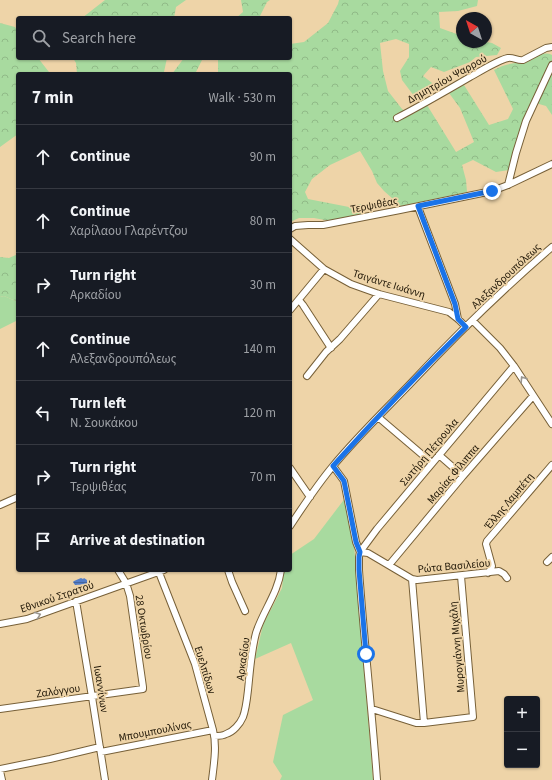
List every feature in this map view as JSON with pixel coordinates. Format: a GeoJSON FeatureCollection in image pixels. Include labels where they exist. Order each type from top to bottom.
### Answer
{"type":"FeatureCollection","features":[{"type":"Feature","properties":{"kind":"street","name":"Δημητρίου Ψαρρού"},"geometry":{"type":"LineString","coordinates":[[397,118],[481,70],[508,58],[523,60],[546,48],[552,47]]}},
{"type":"Feature","properties":{"kind":"street"},"geometry":{"type":"LineString","coordinates":[[508,185],[526,121],[552,65]]}},
{"type":"Feature","properties":{"kind":"street","name":"Τερψιθέας"},"geometry":{"type":"LineString","coordinates":[[292,228],[308,224],[323,225],[492,191],[552,165]]}},
{"type":"Feature","properties":{"kind":"street"},"geometry":{"type":"LineString","coordinates":[[418,206],[455,304],[458,319]]}},
{"type":"Feature","properties":{"kind":"street","name":"Τσιγάντε Ιωάννη"},"geometry":{"type":"LineString","coordinates":[[292,241],[324,269],[351,284],[379,294],[448,312],[466,327]]}},
{"type":"Feature","properties":{"kind":"street","name":"Αλεξανδρουπόλεως"},"geometry":{"type":"LineString","coordinates":[[333,466],[439,353],[523,272],[552,247]]}},
{"type":"Feature","properties":{"kind":"street"},"geometry":{"type":"LineString","coordinates":[[292,308],[324,269]]}},
{"type":"Feature","properties":{"kind":"street"},"geometry":{"type":"LineString","coordinates":[[307,376],[326,352],[340,339],[379,294]]}},
{"type":"Feature","properties":{"kind":"street"},"geometry":{"type":"LineString","coordinates":[[299,300],[331,348]]}},
{"type":"Feature","properties":{"kind":"street"},"geometry":{"type":"LineString","coordinates":[[473,321],[500,348],[514,366],[552,424]]}},
{"type":"Feature","properties":{"kind":"street","name":"Σωτήρη Πέτρουλα"},"geometry":{"type":"LineString","coordinates":[[360,552],[377,529],[514,366]]}},
{"type":"Feature","properties":{"kind":"street","name":"Μαρίας Φίλιππα"},"geometry":{"type":"LineString","coordinates":[[389,565],[463,476],[533,396]]}},
{"type":"Feature","properties":{"kind":"street"},"geometry":{"type":"LineString","coordinates":[[378,417],[432,463]]}},
{"type":"Feature","properties":{"kind":"street"},"geometry":{"type":"LineString","coordinates":[[439,455],[463,476]]}},
{"type":"Feature","properties":{"kind":"street","name":"Έλλης Λαμπέτη"},"geometry":{"type":"LineString","coordinates":[[488,573],[492,569],[492,566],[486,544],[552,465]]}},
{"type":"Feature","properties":{"kind":"street"},"geometry":{"type":"LineString","coordinates":[[292,523],[333,466],[344,481],[356,542],[360,552],[359,570],[377,780]]}},
{"type":"Feature","properties":{"kind":"street"},"geometry":{"type":"LineString","coordinates":[[292,471],[310,496]]}},
{"type":"Feature","properties":{"kind":"street"},"geometry":{"type":"LineString","coordinates":[[0,505],[16,498]]}},
{"type":"Feature","properties":{"kind":"street","name":"Ρώτα Βασιλείου"},"geometry":{"type":"LineString","coordinates":[[360,552],[368,553],[412,579],[417,580],[499,571],[507,578]]}},
{"type":"Feature","properties":{"kind":"street","name":"28 Οκτωβρίου"},"geometry":{"type":"LineString","coordinates":[[119,572],[126,583],[130,596],[142,679],[142,689]]}},
{"type":"Feature","properties":{"kind":"street","name":"Εθνικού Στρατού"},"geometry":{"type":"LineString","coordinates":[[0,624],[27,619],[157,572]]}},
{"type":"Feature","properties":{"kind":"street","name":"Ευελπίδων"},"geometry":{"type":"LineString","coordinates":[[160,572],[195,664],[213,733],[215,758],[212,780]]}},
{"type":"Feature","properties":{"kind":"street"},"geometry":{"type":"LineString","coordinates":[[229,572],[245,612]]}},
{"type":"Feature","properties":{"kind":"street","name":"Αρκαδίου"},"geometry":{"type":"LineString","coordinates":[[213,733],[226,735],[239,725],[243,717],[247,701],[255,639],[261,620],[275,592],[281,572]]}},
{"type":"Feature","properties":{"kind":"street","name":"Μυρογιάννη Μιχάλη"},"geometry":{"type":"LineString","coordinates":[[424,723],[473,717],[461,576]]}},
{"type":"Feature","properties":{"kind":"street"},"geometry":{"type":"LineString","coordinates":[[372,709],[416,723],[424,723],[412,579]]}},
{"type":"Feature","properties":{"kind":"street","name":"Ιωαννίνων"},"geometry":{"type":"LineString","coordinates":[[76,602],[105,780]]}},
{"type":"Feature","properties":{"kind":"street","name":"Ζαλόγγου"},"geometry":{"type":"LineString","coordinates":[[0,709],[142,689]]}},
{"type":"Feature","properties":{"kind":"street","name":"Μπουμπουλίνας"},"geometry":{"type":"LineString","coordinates":[[0,770],[100,749],[213,733]]}},
{"type":"Feature","properties":{"kind":"street"},"geometry":{"type":"LineString","coordinates":[[0,770],[2,780]]}},
{"type":"Feature","properties":{"kind":"green space"},"geometry":{"type":"Polygon","coordinates":[[[105,0],[186,0],[176,7],[174,16],[85,16],[105,0]]]}},
{"type":"Feature","properties":{"kind":"green space"},"geometry":{"type":"Polygon","coordinates":[[[241,0],[270,0],[267,2],[260,16],[238,16],[243,12],[241,0]]]}},
{"type":"Feature","properties":{"kind":"green space"},"geometry":{"type":"Polygon","coordinates":[[[339,0],[478,0],[477,6],[458,11],[439,12],[440,28],[456,34],[456,48],[492,48],[492,43],[501,48],[497,55],[476,57],[470,62],[444,72],[431,67],[423,76],[436,86],[429,94],[414,96],[402,80],[400,71],[409,57],[409,44],[396,39],[380,43],[383,71],[388,91],[402,109],[411,115],[427,105],[456,152],[474,142],[460,108],[449,93],[464,85],[489,125],[508,119],[513,109],[494,70],[513,63],[529,62],[538,56],[548,54],[552,55],[552,115],[546,106],[532,102],[518,135],[509,170],[496,172],[473,160],[462,165],[466,180],[467,192],[401,206],[377,183],[372,171],[360,151],[330,165],[312,179],[305,192],[308,199],[349,207],[360,204],[365,205],[362,215],[330,221],[314,218],[299,218],[292,221],[292,72],[218,72],[218,60],[292,60],[292,44],[304,42],[328,23],[339,0]]]}},
{"type":"Feature","properties":{"kind":"green space"},"geometry":{"type":"Polygon","coordinates":[[[0,23],[15,27],[16,29],[16,60],[40,60],[49,72],[16,72],[16,135],[0,147],[0,23]]]}},
{"type":"Feature","properties":{"kind":"green space"},"geometry":{"type":"Polygon","coordinates":[[[74,60],[167,60],[164,72],[77,72],[74,60]]]}},
{"type":"Feature","properties":{"kind":"green space"},"geometry":{"type":"Polygon","coordinates":[[[182,60],[202,60],[196,72],[174,72],[182,60]]]}},
{"type":"Feature","properties":{"kind":"green space"},"geometry":{"type":"Polygon","coordinates":[[[16,255],[16,301],[4,296],[0,297],[0,257],[9,258],[16,255]]]}},
{"type":"Feature","properties":{"kind":"green space"},"geometry":{"type":"Polygon","coordinates":[[[4,296],[16,301],[16,321],[0,329],[0,297],[4,296]]]}},
{"type":"Feature","properties":{"kind":"green space"},"geometry":{"type":"Polygon","coordinates":[[[346,497],[354,544],[373,780],[280,780],[282,776],[273,762],[283,715],[313,700],[291,643],[255,659],[263,625],[282,588],[284,572],[292,572],[292,554],[314,539],[346,497]]]}},
{"type":"Feature","properties":{"kind":"water"},"geometry":{"type":"Polygon","coordinates":[[[81,578],[87,580],[87,584],[75,585],[73,582],[81,578]]]}},
{"type":"Feature","properties":{"kind":"route"},"geometry":{"type":"LineString","coordinates":[[366,654],[359,570],[360,552],[356,542],[344,481],[333,466],[439,353],[466,327],[458,319],[455,304],[418,206],[492,191]]}}]}
